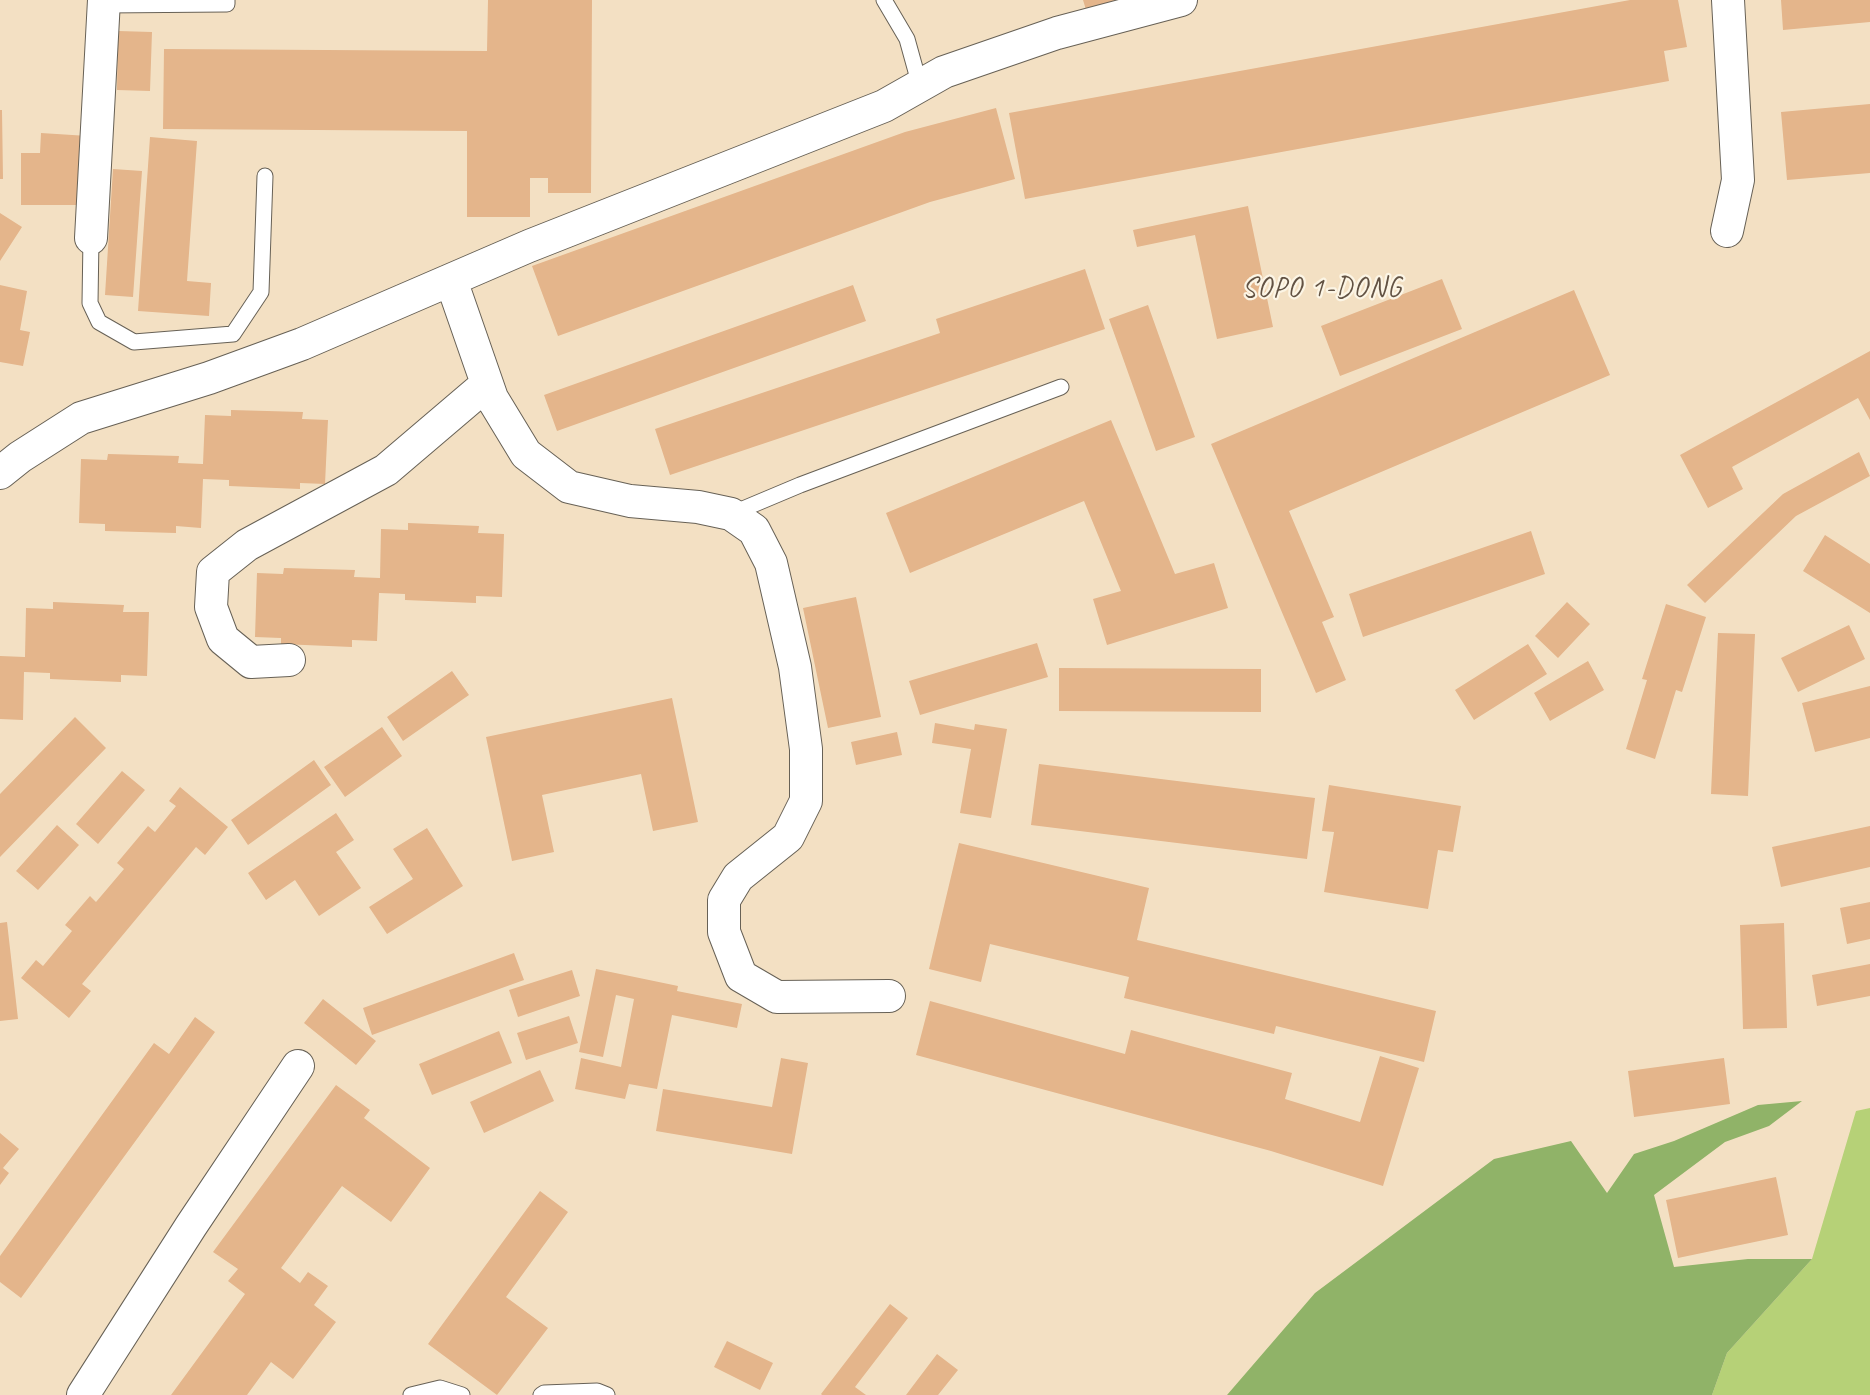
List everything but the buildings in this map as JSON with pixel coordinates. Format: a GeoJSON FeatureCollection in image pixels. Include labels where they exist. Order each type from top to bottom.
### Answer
{"type":"FeatureCollection","features":[{"type":"Feature","properties":{"kind":"street"},"geometry":{"type":"LineString","coordinates":[[0,473],[20,457],[81,418],[209,378],[302,344],[529,246],[884,106],[944,72],[1057,33],[1181,0]]}},
{"type":"Feature","properties":{"kind":"street"},"geometry":{"type":"LineString","coordinates":[[1727,231],[1738,180],[1728,0]]}},
{"type":"Feature","properties":{"kind":"street"},"geometry":{"type":"LineString","coordinates":[[91,238],[104,2]]}},
{"type":"Feature","properties":{"kind":"street"},"geometry":{"type":"LineString","coordinates":[[451,280],[492,398],[526,454],[569,487],[630,501],[698,507],[731,514],[754,530],[771,563],[795,667],[806,749],[806,801],[788,837],[738,877],[724,900],[724,932],[741,976],[777,997],[889,996]]}},
{"type":"Feature","properties":{"kind":"street"},"geometry":{"type":"LineString","coordinates":[[289,660],[251,662],[224,639],[211,607],[213,572],[247,545],[386,470],[487,384]]}},
{"type":"Feature","properties":{"kind":"street"},"geometry":{"type":"LineString","coordinates":[[83,1395],[191,1226],[298,1066]]}},
{"type":"Feature","properties":{"kind":"lane"},"geometry":{"type":"LineString","coordinates":[[104,2],[226,4],[227,0]]}},
{"type":"Feature","properties":{"kind":"lane"},"geometry":{"type":"LineString","coordinates":[[884,0],[907,39],[920,86]]}},
{"type":"Feature","properties":{"kind":"lane"},"geometry":{"type":"LineString","coordinates":[[91,238],[90,303],[99,322],[134,342],[233,334],[261,292],[265,176]]}},
{"type":"Feature","properties":{"kind":"lane"},"geometry":{"type":"LineString","coordinates":[[731,514],[800,485],[1061,387]]}},
{"type":"Feature","properties":{"kind":"lane"},"geometry":{"type":"LineString","coordinates":[[411,1395],[440,1388],[462,1395]]}},
{"type":"Feature","properties":{"kind":"lane"},"geometry":{"type":"LineString","coordinates":[[542,1395],[544,1393],[597,1391],[607,1395]]}},
{"type":"Feature","properties":{"kind":"green space"},"geometry":{"type":"Polygon","coordinates":[[[1802,1101],[1769,1126],[1725,1142],[1654,1195],[1674,1267],[1748,1259],[1812,1259],[1727,1353],[1712,1395],[1227,1395],[1315,1293],[1494,1159],[1571,1141],[1607,1193],[1634,1154],[1674,1141],[1758,1105],[1802,1101]]]}},
{"type":"Feature","properties":{"kind":"green space"},"geometry":{"type":"Polygon","coordinates":[[[1870,1108],[1870,1395],[1712,1395],[1727,1353],[1812,1259],[1856,1111],[1870,1108]]]}},
{"type":"Feature","properties":{"kind":"district","name":"SOPO 1-DONG"},"geometry":{"type":"Point","coordinates":[1322,289]}}]}
